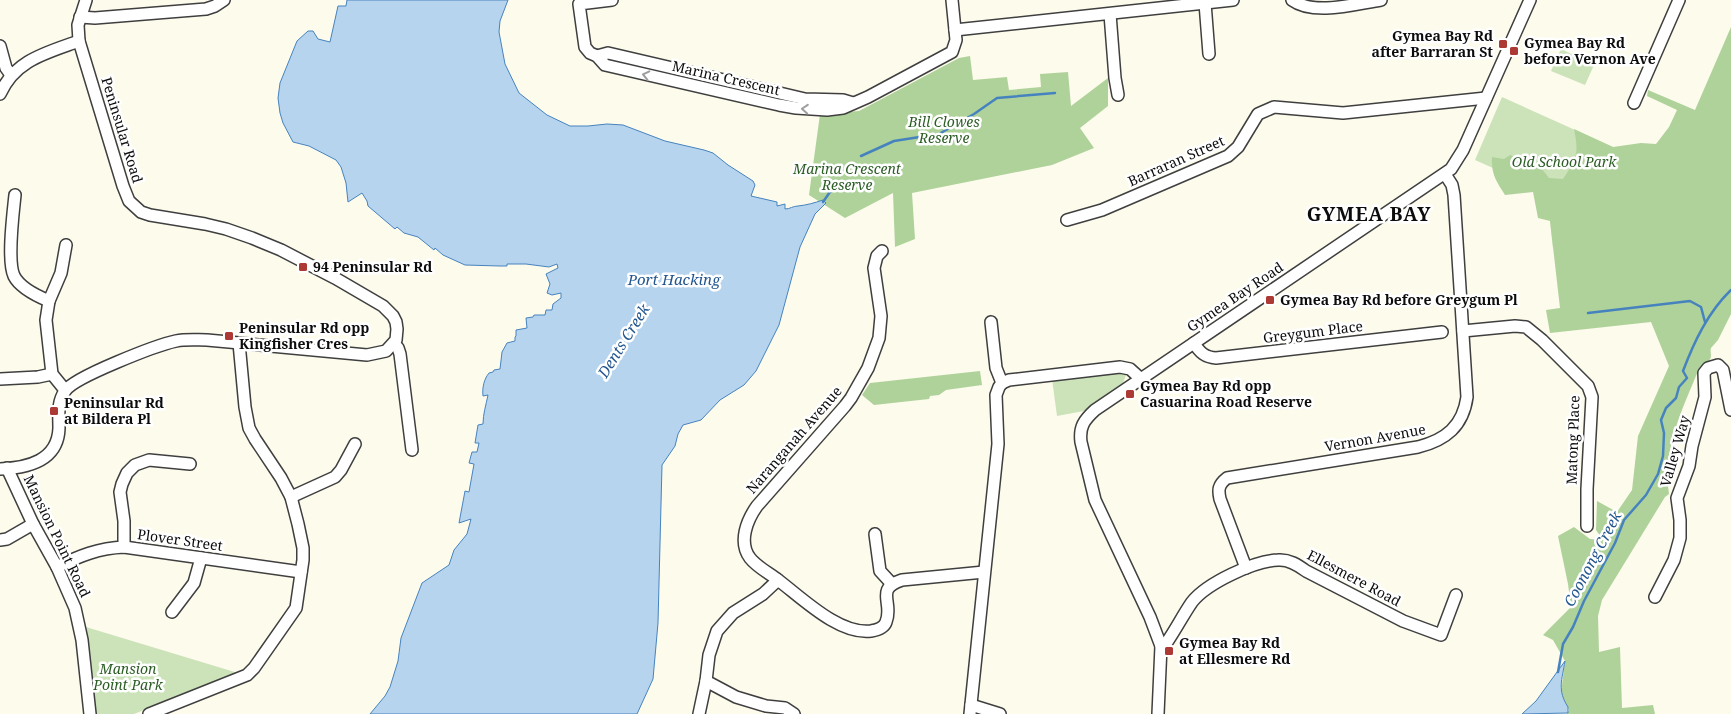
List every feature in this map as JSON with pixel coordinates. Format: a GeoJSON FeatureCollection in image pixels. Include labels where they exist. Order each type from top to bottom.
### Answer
{"type":"FeatureCollection","features":[{"type":"Feature","properties":{"kind":"street"},"geometry":{"type":"LineString","coordinates":[[0,94],[11,75],[24,63],[78,41],[78,25],[86,0]]}},
{"type":"Feature","properties":{"kind":"street"},"geometry":{"type":"LineString","coordinates":[[80,17],[95,18],[206,9],[224,0]]}},
{"type":"Feature","properties":{"kind":"street","name":"Marina Crescent"},"geometry":{"type":"LineString","coordinates":[[612,0],[580,4],[584,43],[590,53],[597,56],[608,53],[805,99],[843,100],[852,103],[868,97],[952,52],[956,45],[952,0]]}},
{"type":"Feature","properties":{"kind":"street"},"geometry":{"type":"LineString","coordinates":[[955,30],[1110,14],[1161,4],[1233,0]]}},
{"type":"Feature","properties":{"kind":"street"},"geometry":{"type":"LineString","coordinates":[[1292,0],[1300,6],[1319,8],[1382,0]]}},
{"type":"Feature","properties":{"kind":"street","name":"Gymea Bay Road"},"geometry":{"type":"LineString","coordinates":[[1161,646],[1150,617],[1095,500],[1080,435],[1083,422],[1095,410],[1451,169],[1460,156],[1530,0]]}},
{"type":"Feature","properties":{"kind":"street"},"geometry":{"type":"LineString","coordinates":[[1634,103],[1679,0]]}},
{"type":"Feature","properties":{"kind":"street"},"geometry":{"type":"LineString","coordinates":[[1205,3],[1209,54]]}},
{"type":"Feature","properties":{"kind":"street"},"geometry":{"type":"LineString","coordinates":[[1110,14],[1118,95]]}},
{"type":"Feature","properties":{"kind":"street","name":"Peninsular Road"},"geometry":{"type":"LineString","coordinates":[[78,41],[123,186],[132,205],[146,214],[205,224],[239,233],[281,250],[371,298],[388,311],[396,322],[397,329],[394,344],[400,354],[412,450]]}},
{"type":"Feature","properties":{"kind":"street"},"geometry":{"type":"LineString","coordinates":[[0,46],[6,68],[11,75]]}},
{"type":"Feature","properties":{"kind":"street","name":"Barraran Street"},"geometry":{"type":"LineString","coordinates":[[1067,220],[1102,210],[1228,156],[1238,148],[1258,114],[1268,108],[1281,107],[1343,114],[1486,98]]}},
{"type":"Feature","properties":{"kind":"street","name":"Vernon Avenue"},"geometry":{"type":"LineString","coordinates":[[1246,568],[1218,490],[1221,482],[1226,478],[1418,447],[1444,437],[1462,417],[1467,397],[1454,195],[1452,185],[1445,174]]}},
{"type":"Feature","properties":{"kind":"street"},"geometry":{"type":"LineString","coordinates":[[15,195],[12,269],[21,285],[49,301]]}},
{"type":"Feature","properties":{"kind":"street"},"geometry":{"type":"LineString","coordinates":[[65,390],[52,374],[46,320],[49,301],[61,273],[66,245]]}},
{"type":"Feature","properties":{"kind":"street","name":"Naranganah Avenue"},"geometry":{"type":"LineString","coordinates":[[882,251],[876,256],[874,268],[881,316],[879,338],[868,368],[851,398],[750,515],[744,536],[749,557],[832,621],[844,628],[865,632],[880,629],[887,621],[886,595],[888,588],[892,584]]}},
{"type":"Feature","properties":{"kind":"street"},"geometry":{"type":"LineString","coordinates":[[991,322],[996,368],[1002,384]]}},
{"type":"Feature","properties":{"kind":"street","name":"Matong Place"},"geometry":{"type":"LineString","coordinates":[[1463,331],[1515,326],[1526,327],[1542,340],[1588,386],[1592,397],[1587,526]]}},
{"type":"Feature","properties":{"kind":"street","name":"Greygum Place"},"geometry":{"type":"LineString","coordinates":[[1194,343],[1207,357],[1216,358],[1442,332]]}},
{"type":"Feature","properties":{"kind":"street"},"geometry":{"type":"LineString","coordinates":[[4,468],[17,468],[37,462],[51,450],[58,436],[60,402],[65,390],[76,381],[167,344],[192,340],[367,355],[380,353],[394,344]]}},
{"type":"Feature","properties":{"kind":"street"},"geometry":{"type":"LineString","coordinates":[[149,714],[244,677],[251,672],[296,608],[303,548],[298,524],[291,497],[249,428],[244,406],[239,343]]}},
{"type":"Feature","properties":{"kind":"street","name":"Valley Way"},"geometry":{"type":"LineString","coordinates":[[1655,597],[1674,560],[1678,545],[1680,520],[1677,498],[1689,466],[1692,446],[1705,398],[1704,373],[1708,368],[1718,365],[1723,370],[1731,410]]}},
{"type":"Feature","properties":{"kind":"street"},"geometry":{"type":"LineString","coordinates":[[1000,714],[971,710],[998,444],[997,391],[1002,384],[1009,380],[1120,367],[1130,369],[1141,379]]}},
{"type":"Feature","properties":{"kind":"street"},"geometry":{"type":"LineString","coordinates":[[0,379],[38,377],[52,374]]}},
{"type":"Feature","properties":{"kind":"street"},"geometry":{"type":"LineString","coordinates":[[291,497],[332,479],[338,474],[355,444]]}},
{"type":"Feature","properties":{"kind":"street"},"geometry":{"type":"LineString","coordinates":[[124,547],[124,521],[120,492],[127,473],[135,465],[149,460],[190,464]]}},
{"type":"Feature","properties":{"kind":"street","name":"Mansion Point Road"},"geometry":{"type":"LineString","coordinates":[[4,468],[70,594],[78,618],[90,714]]}},
{"type":"Feature","properties":{"kind":"street"},"geometry":{"type":"LineString","coordinates":[[0,540],[7,539],[33,524]]}},
{"type":"Feature","properties":{"kind":"street"},"geometry":{"type":"LineString","coordinates":[[875,534],[880,571],[892,584],[902,580],[984,572]]}},
{"type":"Feature","properties":{"kind":"street","name":"Plover Street"},"geometry":{"type":"LineString","coordinates":[[57,567],[91,552],[124,547],[301,572]]}},
{"type":"Feature","properties":{"kind":"street"},"geometry":{"type":"LineString","coordinates":[[172,612],[194,584],[201,558]]}},
{"type":"Feature","properties":{"kind":"street","name":"Ellesmere Road"},"geometry":{"type":"LineString","coordinates":[[1161,646],[1167,642],[1193,601],[1206,590],[1232,574],[1266,562],[1278,560],[1292,562],[1402,621],[1441,634],[1456,595]]}},
{"type":"Feature","properties":{"kind":"street"},"geometry":{"type":"LineString","coordinates":[[699,714],[710,655],[717,631],[733,613],[763,594],[778,580]]}},
{"type":"Feature","properties":{"kind":"street"},"geometry":{"type":"LineString","coordinates":[[1161,646],[1161,713]]}},
{"type":"Feature","properties":{"kind":"street"},"geometry":{"type":"LineString","coordinates":[[706,681],[736,697],[766,706],[786,708],[794,714]]}},
{"type":"Feature","properties":{"kind":"green space"},"geometry":{"type":"Polygon","coordinates":[[[1731,27],[1731,314],[1718,340],[1711,348],[1711,358],[1698,371],[1680,416],[1668,462],[1669,494],[1665,497],[1602,600],[1598,616],[1599,652],[1620,647],[1622,708],[1653,705],[1655,714],[1567,714],[1569,710],[1561,693],[1565,661],[1553,640],[1543,635],[1571,607],[1558,536],[1574,527],[1590,539],[1603,540],[1596,530],[1597,501],[1617,512],[1632,490],[1638,436],[1669,366],[1651,322],[1550,333],[1546,310],[1560,308],[1550,221],[1538,218],[1533,192],[1505,195],[1495,177],[1492,168],[1492,157],[1504,159],[1510,155],[1539,165],[1549,178],[1563,179],[1576,156],[1574,129],[1613,147],[1641,143],[1656,144],[1669,127],[1677,110],[1647,96],[1648,90],[1695,110],[1731,27]]]}},
{"type":"Feature","properties":{"kind":"green space"},"geometry":{"type":"Polygon","coordinates":[[[1561,49],[1594,65],[1585,85],[1551,71],[1561,49]]]}},
{"type":"Feature","properties":{"kind":"green space","name":"Bill Clowes Reserve"},"geometry":{"type":"Polygon","coordinates":[[[970,56],[973,80],[1007,77],[1009,90],[1041,87],[1040,74],[1068,72],[1071,106],[1108,78],[1108,106],[1080,128],[1094,148],[1052,165],[912,193],[915,239],[895,247],[893,193],[845,218],[809,195],[820,114],[859,111],[959,58],[970,56]]]}},
{"type":"Feature","properties":{"kind":"green space","name":"Old School Park"},"geometry":{"type":"Polygon","coordinates":[[[1502,97],[1613,147],[1553,248],[1547,192],[1475,160],[1502,97]]]}},
{"type":"Feature","properties":{"kind":"green space"},"geometry":{"type":"Polygon","coordinates":[[[980,371],[982,385],[946,390],[939,395],[930,396],[929,399],[874,405],[862,395],[870,383],[980,371]]]}},
{"type":"Feature","properties":{"kind":"green space"},"geometry":{"type":"Polygon","coordinates":[[[1121,371],[1126,375],[1123,383],[1084,411],[1057,416],[1052,379],[1121,371]]]}},
{"type":"Feature","properties":{"kind":"green space","name":"Mansion Point Park"},"geometry":{"type":"Polygon","coordinates":[[[86,627],[238,673],[134,714],[96,714],[86,627]]]}},
{"type":"Feature","properties":{"kind":"water","name":"Port Hacking"},"geometry":{"type":"Polygon","coordinates":[[[347,0],[508,0],[500,21],[499,32],[505,64],[519,93],[547,115],[570,126],[623,125],[665,141],[713,153],[753,181],[755,185],[751,196],[777,202],[777,206],[785,204],[785,209],[823,200],[826,203],[815,214],[800,247],[779,325],[756,371],[744,385],[720,400],[701,420],[683,425],[675,446],[662,465],[658,623],[653,679],[637,714],[370,714],[390,687],[398,661],[401,638],[422,583],[449,565],[454,550],[467,534],[471,519],[459,523],[465,491],[469,492],[474,464],[469,463],[472,452],[477,452],[479,443],[475,443],[478,425],[483,424],[488,395],[483,396],[486,378],[489,373],[500,369],[502,352],[507,343],[515,341],[516,330],[527,328],[526,318],[533,317],[534,315],[545,315],[546,310],[552,310],[553,304],[561,298],[561,293],[552,295],[547,293],[550,284],[546,274],[558,268],[557,264],[549,267],[526,264],[507,264],[507,266],[465,265],[443,255],[435,248],[434,250],[418,237],[404,233],[397,227],[395,229],[368,206],[362,193],[348,202],[346,183],[341,167],[336,160],[309,146],[293,142],[280,113],[278,98],[280,83],[297,41],[308,31],[313,31],[318,39],[330,42],[338,6],[346,6],[347,0]]]}},
{"type":"Feature","properties":{"kind":"water"},"geometry":{"type":"Polygon","coordinates":[[[1565,661],[1561,690],[1568,707],[1568,713],[1522,714],[1536,701],[1565,661]]]}},
{"type":"Feature","properties":{"kind":"waterway"},"geometry":{"type":"LineString","coordinates":[[861,156],[894,141],[939,134],[997,98],[1055,93]]}},
{"type":"Feature","properties":{"kind":"waterway"},"geometry":{"type":"LineString","coordinates":[[823,202],[832,189]]}},
{"type":"Feature","properties":{"kind":"waterway","name":"Coonong Creek"},"geometry":{"type":"LineString","coordinates":[[1558,672],[1563,644],[1615,543],[1624,520],[1646,495],[1658,474],[1663,456],[1664,433],[1661,420],[1666,408],[1676,398],[1679,387],[1687,378],[1683,371],[1692,349],[1702,328],[1715,308],[1731,290]]}},
{"type":"Feature","properties":{"kind":"waterway"},"geometry":{"type":"LineString","coordinates":[[1588,313],[1690,301],[1701,307],[1705,322]]}},
{"type":"Feature","properties":{"kind":"place","name":"Gymea Bay Rd after Barraran St"},"geometry":{"type":"Point","coordinates":[1503,44]}},
{"type":"Feature","properties":{"kind":"place","name":"Gymea Bay Rd before Vernon Ave"},"geometry":{"type":"Point","coordinates":[1514,51]}},
{"type":"Feature","properties":{"kind":"place","name":"94 Peninsular Rd"},"geometry":{"type":"Point","coordinates":[303,267]}},
{"type":"Feature","properties":{"kind":"place","name":"Gymea Bay Rd before Greygum Pl"},"geometry":{"type":"Point","coordinates":[1270,300]}},
{"type":"Feature","properties":{"kind":"place","name":"Peninsular Rd opp Kingfisher Cres"},"geometry":{"type":"Point","coordinates":[229,336]}},
{"type":"Feature","properties":{"kind":"place","name":"Gymea Bay Rd opp Casuarina Road Reserve"},"geometry":{"type":"Point","coordinates":[1130,394]}},
{"type":"Feature","properties":{"kind":"place","name":"Peninsular Rd at Bildera Pl"},"geometry":{"type":"Point","coordinates":[54,411]}},
{"type":"Feature","properties":{"kind":"place","name":"Gymea Bay Rd at Ellesmere Rd"},"geometry":{"type":"Point","coordinates":[1169,651]}},
{"type":"Feature","properties":{"kind":"district","name":"GYMEA BAY"},"geometry":{"type":"Point","coordinates":[1369,214]}},
{"type":"Feature","properties":{"kind":"park label","name":"Marina Crescent Reserve"},"geometry":{"type":"Point","coordinates":[847,177]}},
{"type":"Feature","properties":{"kind":"water label","name":"Dents Creek"},"geometry":{"type":"Point","coordinates":[624,341]}}]}
